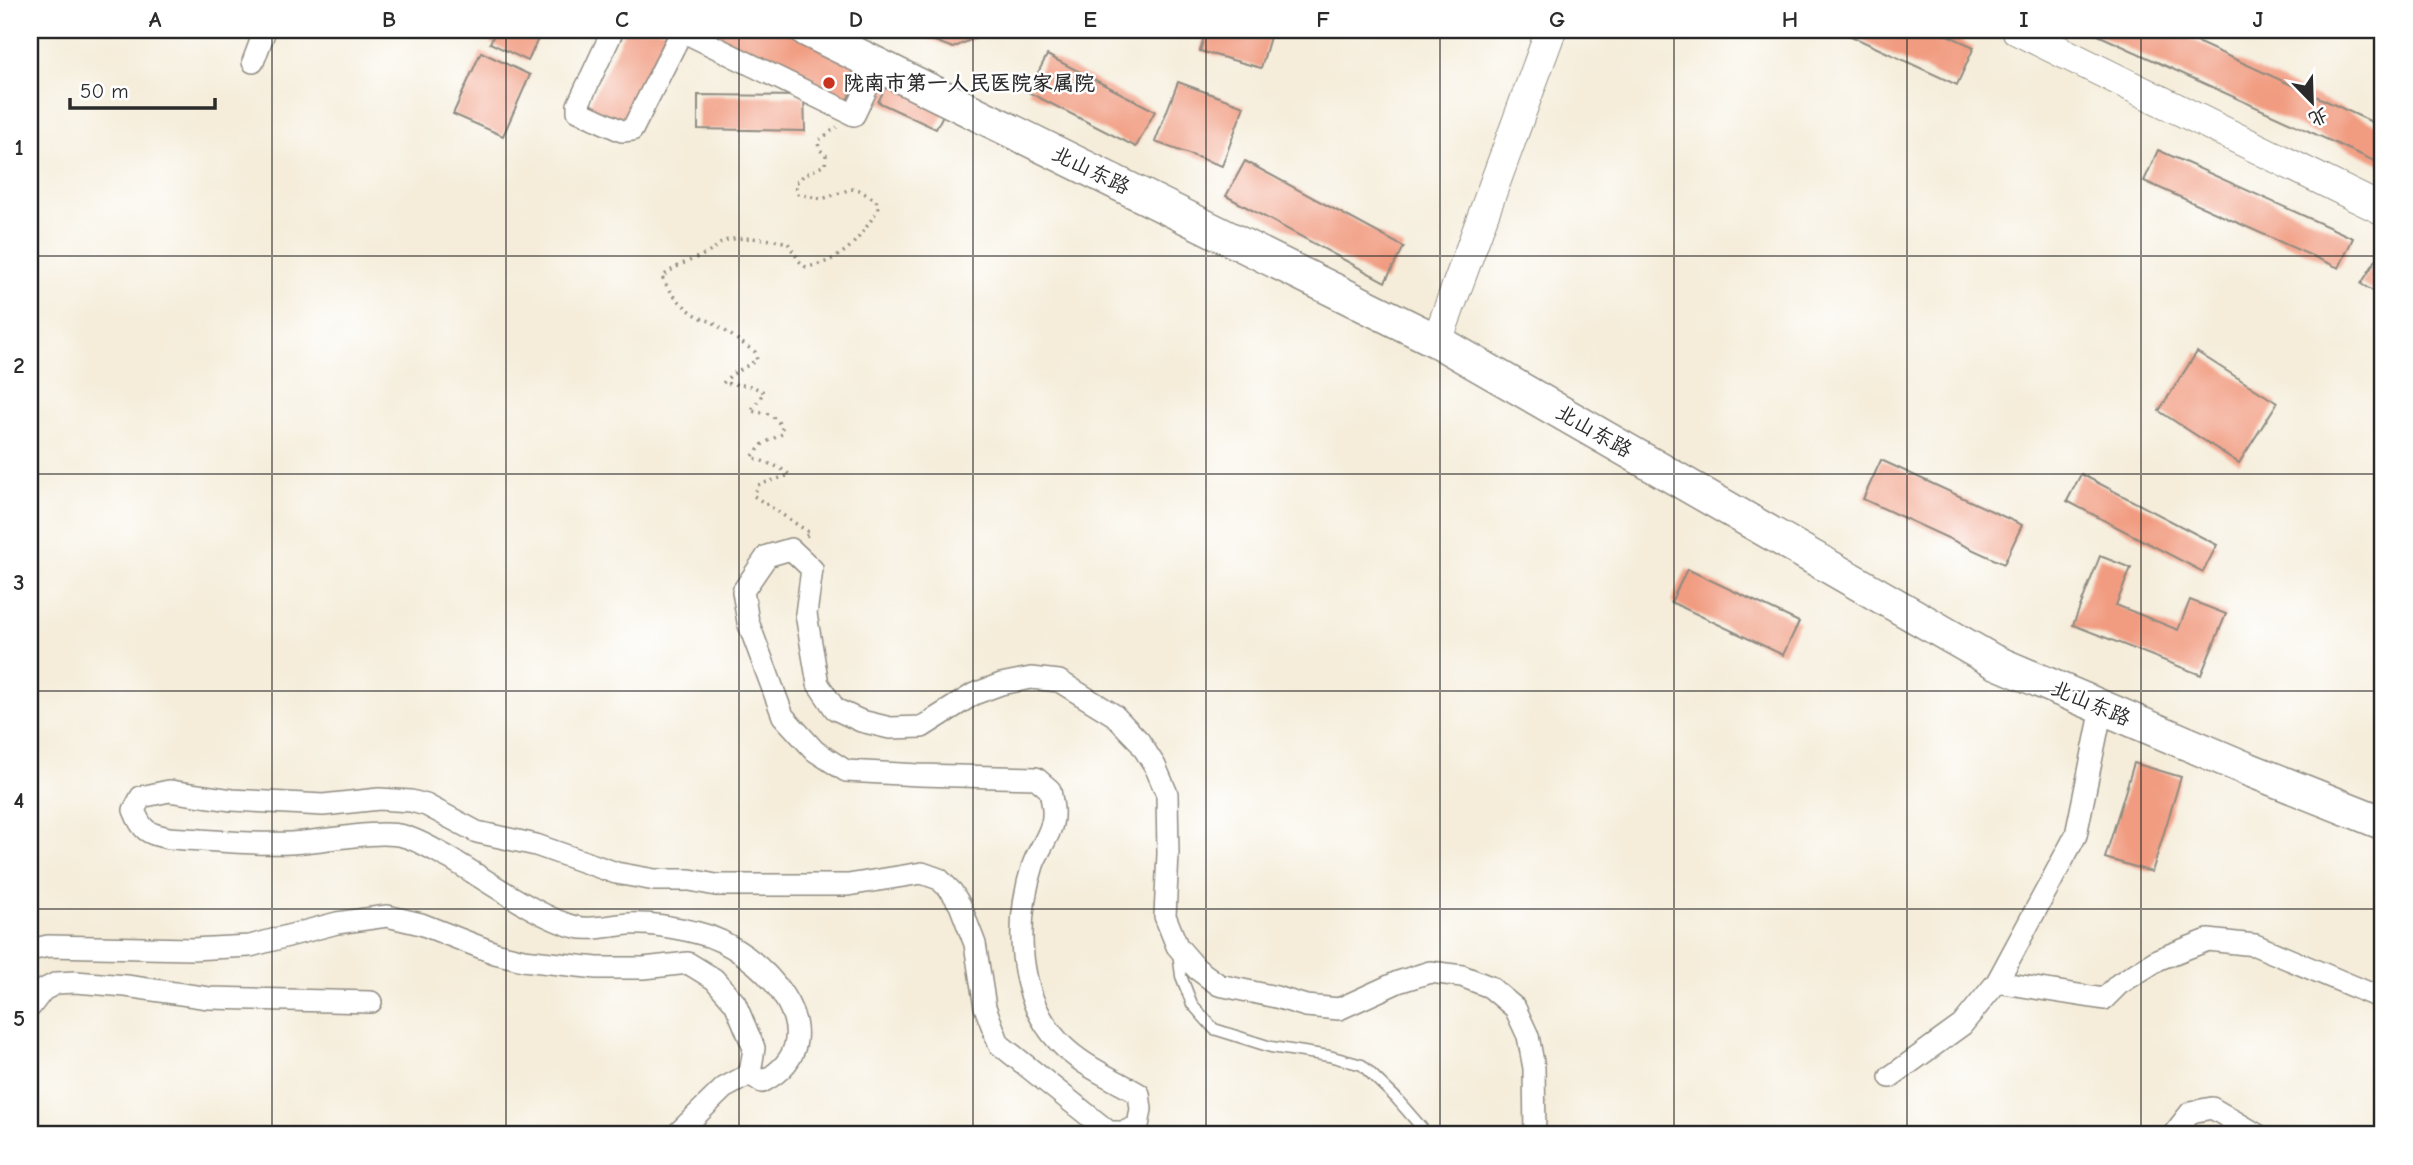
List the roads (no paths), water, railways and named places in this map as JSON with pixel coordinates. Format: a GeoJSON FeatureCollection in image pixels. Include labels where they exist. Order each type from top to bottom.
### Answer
{"type":"FeatureCollection","features":[{"type":"Feature","properties":{"kind":"main road","name":"北山东路"},"geometry":{"type":"LineString","coordinates":[[850,30],[1441,332],[1872,575],[2006,642],[2250,747],[2383,799]]}},
{"type":"Feature","properties":{"kind":"main road","name":"北山东路"},"geometry":{"type":"LineString","coordinates":[[814,31],[878,65],[1441,332],[1993,662],[2383,823]]}},
{"type":"Feature","properties":{"kind":"street"},"geometry":{"type":"LineString","coordinates":[[253,62],[265,30]]}},
{"type":"Feature","properties":{"kind":"street"},"geometry":{"type":"LineString","coordinates":[[613,30],[578,105],[578,111],[622,131],[632,130],[682,31],[854,115],[878,65]]}},
{"type":"Feature","properties":{"kind":"street"},"geometry":{"type":"LineString","coordinates":[[1441,332],[1551,30]]}},
{"type":"Feature","properties":{"kind":"street"},"geometry":{"type":"LineString","coordinates":[[2017,30],[2383,209]]}},
{"type":"Feature","properties":{"kind":"street"},"geometry":{"type":"LineString","coordinates":[[750,1074],[762,1082],[778,1074],[792,1054],[798,1026],[786,999],[768,975],[743,955],[714,939],[698,933],[633,924],[579,928],[548,916],[434,850],[402,836],[384,835],[290,843],[169,838],[151,835],[139,825],[134,810],[141,797],[169,791],[232,800],[323,805],[379,799],[411,801],[426,805],[477,832],[536,845],[616,873],[655,880],[690,880],[716,885],[848,885],[922,873],[939,878],[960,905],[975,944],[985,1007],[999,1044],[1109,1132],[1124,1132],[1138,1126],[1141,1109],[1139,1094],[1085,1063],[1058,1042],[1042,1017],[1028,984],[1021,954],[1022,925],[1033,865],[1054,818],[1050,790],[1036,778],[846,771],[815,751],[783,716],[748,622],[743,591],[766,556],[791,549],[812,569],[806,614],[818,684],[835,709],[861,721],[890,728],[922,727],[974,694],[1001,684],[1031,678],[1059,681],[1114,715],[1139,741],[1155,766],[1167,794],[1165,916],[1177,946],[1197,969],[1219,985],[1276,996],[1306,1006],[1339,1009],[1398,982],[1430,972],[1462,976],[1490,988],[1515,1008],[1528,1036],[1534,1068],[1535,1135]]}},
{"type":"Feature","properties":{"kind":"street"},"geometry":{"type":"LineString","coordinates":[[1890,1077],[1962,1026],[1997,982],[2076,835],[2102,708]]}},
{"type":"Feature","properties":{"kind":"street"},"geometry":{"type":"LineString","coordinates":[[30,950],[48,946],[192,949],[250,946],[337,923],[387,916],[421,924],[495,953],[523,960],[597,968],[644,968],[688,963],[714,979],[735,1003],[754,1048],[750,1074]]}},
{"type":"Feature","properties":{"kind":"street"},"geometry":{"type":"LineString","coordinates":[[1997,982],[2105,999],[2119,984],[2160,959],[2208,940],[2255,945],[2383,999]]}},
{"type":"Feature","properties":{"kind":"street"},"geometry":{"type":"LineString","coordinates":[[30,1007],[44,990],[57,983],[75,982],[127,986],[209,998],[370,1003]]}},
{"type":"Feature","properties":{"kind":"street"},"geometry":{"type":"LineString","coordinates":[[676,1135],[724,1087],[750,1074]]}},
{"type":"Feature","properties":{"kind":"street"},"geometry":{"type":"LineString","coordinates":[[2173,1135],[2191,1112],[2212,1108],[2258,1135]]}},
{"type":"Feature","properties":{"kind":"lane"},"geometry":{"type":"LineString","coordinates":[[1177,946],[1181,976],[1192,1004],[1214,1029],[1271,1047],[1329,1056],[1362,1065],[1396,1098],[1425,1135]]}},
{"type":"Feature","properties":{"kind":"place","name":"陇南市第一人民医院家属院"},"geometry":{"type":"Point","coordinates":[829,83]}}]}
